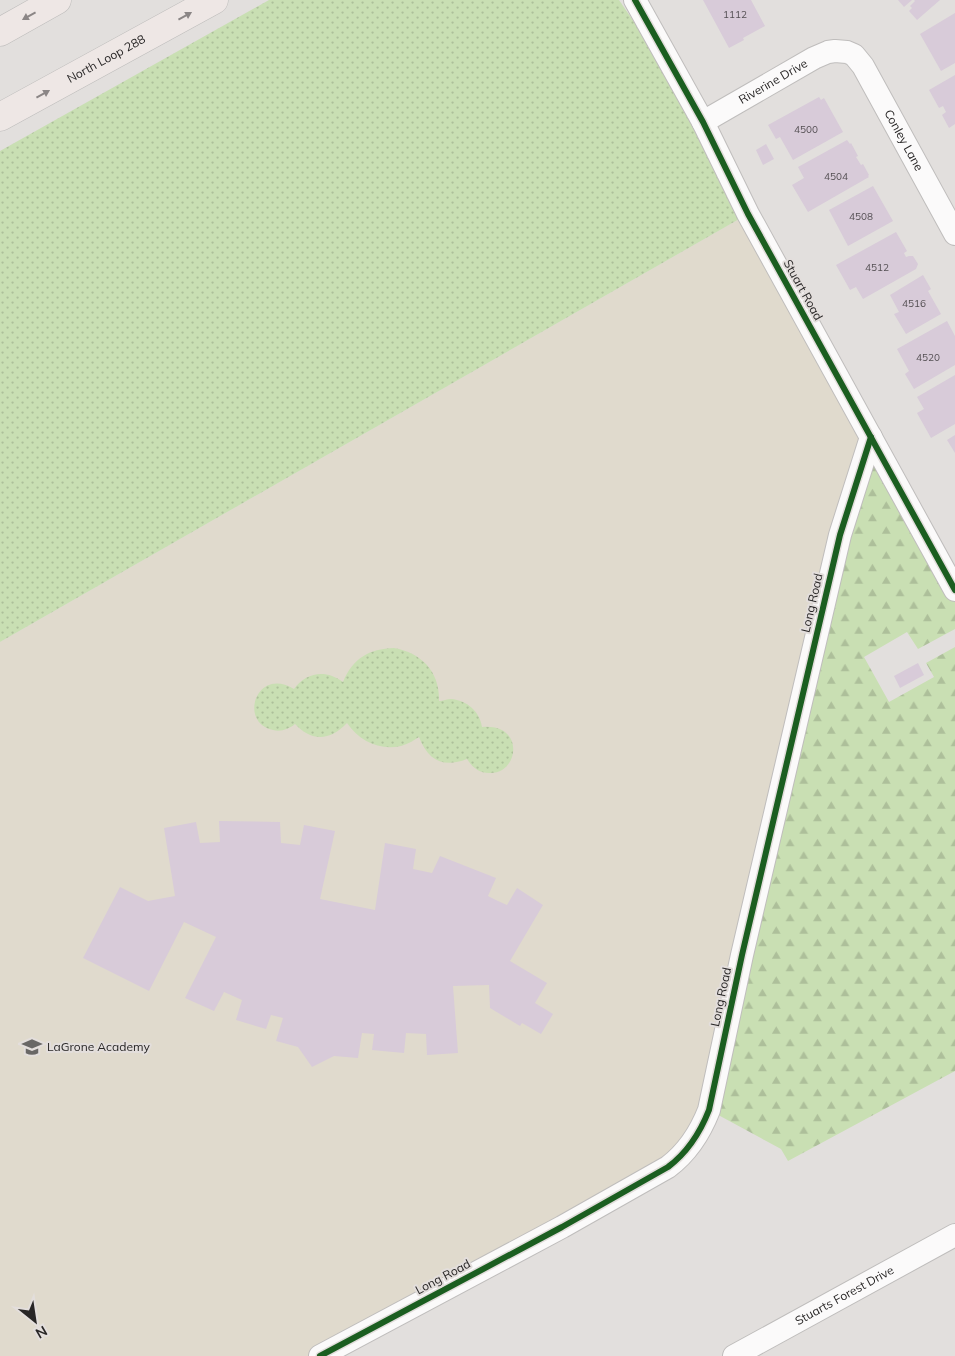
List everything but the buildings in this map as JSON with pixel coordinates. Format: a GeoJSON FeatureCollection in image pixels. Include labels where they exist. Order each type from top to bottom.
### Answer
{"type":"FeatureCollection","features":[{"type":"Feature","properties":{"kind":"highway"},"geometry":{"type":"LineString","coordinates":[[0,32],[57,0]]}},
{"type":"Feature","properties":{"kind":"highway","name":"North Loop 288"},"geometry":{"type":"LineString","coordinates":[[0,117],[214,0]]}},
{"type":"Feature","properties":{"kind":"street","name":"Stuart Road"},"geometry":{"type":"LineString","coordinates":[[635,0],[703,122],[748,214],[955,590]]}},
{"type":"Feature","properties":{"kind":"street","name":"Riverine Drive"},"geometry":{"type":"LineString","coordinates":[[703,122],[814,58],[835,51],[847,52]]}},
{"type":"Feature","properties":{"kind":"street","name":"Conley Lane"},"geometry":{"type":"LineString","coordinates":[[847,52],[854,55],[863,66],[955,234]]}},
{"type":"Feature","properties":{"kind":"street","name":"Long Road"},"geometry":{"type":"LineString","coordinates":[[320,1356],[562,1227],[668,1167],[694,1141],[709,1110],[742,955],[840,535],[871,437]]}},
{"type":"Feature","properties":{"kind":"street","name":"Stuarts Forest Drive"},"geometry":{"type":"LineString","coordinates":[[734,1356],[955,1235]]}},
{"type":"Feature","properties":{"kind":"shaded area"},"geometry":{"type":"Polygon","coordinates":[[[748,214],[871,437],[694,1141],[320,1356],[0,1356],[0,642],[748,214]]]}},
{"type":"Feature","properties":{"kind":"green space"},"geometry":{"type":"Polygon","coordinates":[[[269,0],[619,0],[703,122],[748,214],[0,642],[0,151],[269,0]]]}},
{"type":"Feature","properties":{"kind":"green space"},"geometry":{"type":"Polygon","coordinates":[[[871,437],[955,590],[955,629],[918,649],[907,632],[864,657],[889,702],[934,677],[926,663],[955,647],[955,1071],[788,1161],[781,1149],[709,1110],[871,437]]]}},
{"type":"Feature","properties":{"kind":"green space"},"geometry":{"type":"Polygon","coordinates":[[[394,648],[413,654],[421,659],[433,673],[439,691],[439,701],[451,699],[467,704],[479,716],[482,727],[496,728],[506,733],[511,740],[513,749],[512,758],[507,766],[499,771],[485,773],[476,769],[467,759],[459,762],[444,762],[432,757],[427,752],[419,737],[401,746],[385,747],[364,740],[347,723],[334,733],[321,737],[308,734],[295,724],[285,730],[273,730],[262,725],[256,717],[254,708],[256,698],[261,690],[270,685],[281,684],[294,689],[304,679],[317,674],[330,675],[343,682],[352,667],[363,656],[377,650],[394,648]]]}},
{"type":"Feature","properties":{"kind":"cycle path"},"geometry":{"type":"LineString","coordinates":[[635,0],[703,122],[748,214],[955,590]]}},
{"type":"Feature","properties":{"kind":"cycle path"},"geometry":{"type":"LineString","coordinates":[[320,1356],[562,1227],[668,1167],[682,1155],[702,1126],[709,1110],[742,955],[840,535],[871,437]]}},
{"type":"Feature","properties":{"kind":"place","name":"LaGrone Academy"},"geometry":{"type":"Point","coordinates":[32,1047]}}]}
